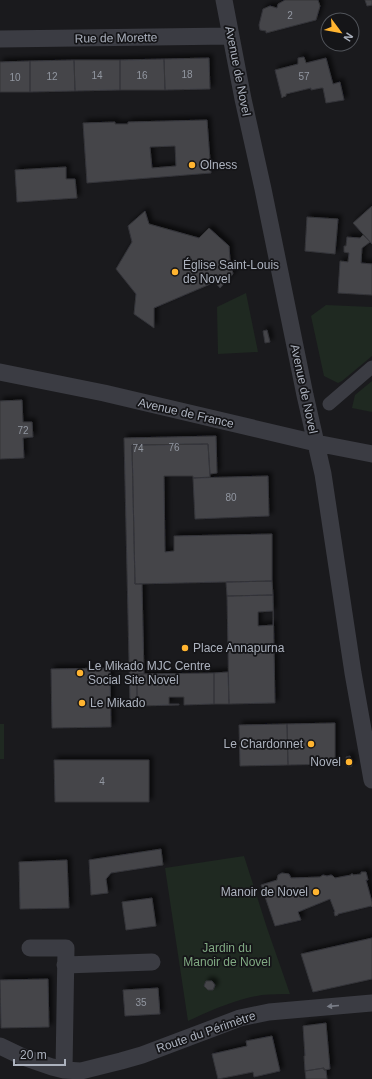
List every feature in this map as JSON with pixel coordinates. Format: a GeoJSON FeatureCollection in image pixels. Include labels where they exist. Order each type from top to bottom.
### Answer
{"type":"FeatureCollection","features":[{"type":"Feature","properties":{"kind":"street","name":"Avenue de Novel"},"geometry":{"type":"LineString","coordinates":[[224,0],[305,395],[323,474],[353,673],[372,780]]}},
{"type":"Feature","properties":{"kind":"street","name":"Rue de Morette"},"geometry":{"type":"LineString","coordinates":[[0,39],[231,36]]}},
{"type":"Feature","properties":{"kind":"street"},"geometry":{"type":"LineString","coordinates":[[329,404],[372,367]]}},
{"type":"Feature","properties":{"kind":"street","name":"Avenue de France"},"geometry":{"type":"LineString","coordinates":[[0,372],[104,393],[316,443],[372,454]]}},
{"type":"Feature","properties":{"kind":"street"},"geometry":{"type":"LineString","coordinates":[[30,948],[66,948],[65,965],[73,1073]]}},
{"type":"Feature","properties":{"kind":"street"},"geometry":{"type":"LineString","coordinates":[[65,965],[152,962]]}},
{"type":"Feature","properties":{"kind":"street","name":"Route du Périmètre"},"geometry":{"type":"LineString","coordinates":[[0,1046],[11,1052],[73,1073],[135,1057],[240,1018],[269,1012],[372,1003]]}},
{"type":"Feature","properties":{"kind":"green space"},"geometry":{"type":"Polygon","coordinates":[[[246,293],[258,352],[218,354],[217,307],[246,293]]]}},
{"type":"Feature","properties":{"kind":"green space"},"geometry":{"type":"Polygon","coordinates":[[[326,305],[372,307],[372,356],[338,383],[324,376],[311,316],[326,305]]]}},
{"type":"Feature","properties":{"kind":"green space"},"geometry":{"type":"Polygon","coordinates":[[[372,381],[372,412],[352,408],[355,395],[372,381]]]}},
{"type":"Feature","properties":{"kind":"green space"},"geometry":{"type":"Polygon","coordinates":[[[0,724],[4,724],[4,759],[0,759],[0,724]]]}},
{"type":"Feature","properties":{"kind":"green space","name":"Jardin du Manoir de Novel"},"geometry":{"type":"Polygon","coordinates":[[[244,856],[290,994],[262,995],[243,999],[188,1021],[165,868],[244,856]]]}},
{"type":"Feature","properties":{"kind":"building"},"geometry":{"type":"Polygon","coordinates":[[[285,0],[318,0],[320,6],[316,20],[266,33],[266,31],[260,30],[259,25],[263,9],[270,6],[277,8],[278,4],[285,0]]]}},
{"type":"Feature","properties":{"kind":"building"},"geometry":{"type":"Polygon","coordinates":[[[365,0],[372,0],[372,5],[367,6],[365,0]]]}},
{"type":"Feature","properties":{"kind":"building"},"geometry":{"type":"Polygon","coordinates":[[[304,57],[306,63],[326,58],[333,84],[340,82],[344,100],[326,103],[323,88],[311,90],[311,88],[286,94],[286,96],[282,98],[275,70],[298,64],[298,58],[304,57]]]}},
{"type":"Feature","properties":{"kind":"building"},"geometry":{"type":"Polygon","coordinates":[[[209,58],[210,89],[165,90],[164,59],[209,58]]]}},
{"type":"Feature","properties":{"kind":"building"},"geometry":{"type":"Polygon","coordinates":[[[164,59],[165,90],[120,90],[120,60],[164,59]]]}},
{"type":"Feature","properties":{"kind":"building"},"geometry":{"type":"Polygon","coordinates":[[[74,60],[120,60],[120,90],[75,91],[74,60]]]}},
{"type":"Feature","properties":{"kind":"building"},"geometry":{"type":"Polygon","coordinates":[[[74,60],[75,91],[30,92],[30,61],[74,60]]]}},
{"type":"Feature","properties":{"kind":"building"},"geometry":{"type":"Polygon","coordinates":[[[30,61],[30,92],[0,92],[0,62],[30,61]]]}},
{"type":"Feature","properties":{"kind":"building"},"geometry":{"type":"Polygon","coordinates":[[[207,120],[211,173],[87,183],[83,123],[115,122],[115,124],[128,124],[128,122],[207,120]],[[175,146],[150,147],[152,168],[176,166],[175,146]]]}},
{"type":"Feature","properties":{"kind":"building"},"geometry":{"type":"Polygon","coordinates":[[[66,167],[66,179],[75,179],[77,198],[17,202],[15,170],[66,167]]]}},
{"type":"Feature","properties":{"kind":"building"},"geometry":{"type":"Polygon","coordinates":[[[372,206],[372,244],[353,223],[372,206]]]}},
{"type":"Feature","properties":{"kind":"building","name":"Église Saint-Louis de Novel"},"geometry":{"type":"Polygon","coordinates":[[[145,211],[149,224],[199,238],[209,228],[229,246],[233,274],[220,288],[215,282],[154,308],[154,328],[134,314],[136,294],[116,269],[132,242],[128,226],[145,211]]]}},
{"type":"Feature","properties":{"kind":"building"},"geometry":{"type":"Polygon","coordinates":[[[307,217],[338,219],[335,254],[305,251],[307,217]]]}},
{"type":"Feature","properties":{"kind":"building"},"geometry":{"type":"Polygon","coordinates":[[[363,235],[370,242],[362,248],[361,263],[372,264],[372,295],[338,293],[340,261],[348,262],[349,253],[344,252],[347,237],[360,238],[363,235]]]}},
{"type":"Feature","properties":{"kind":"building"},"geometry":{"type":"Polygon","coordinates":[[[267,330],[270,342],[265,343],[263,331],[267,330]]]}},
{"type":"Feature","properties":{"kind":"building"},"geometry":{"type":"Polygon","coordinates":[[[22,400],[23,422],[32,422],[33,437],[23,438],[24,458],[0,459],[0,401],[22,400]]]}},
{"type":"Feature","properties":{"kind":"building"},"geometry":{"type":"Polygon","coordinates":[[[216,436],[217,473],[210,474],[208,444],[132,445],[135,584],[142,584],[144,674],[137,674],[137,706],[130,706],[124,438],[216,436]]]}},
{"type":"Feature","properties":{"kind":"building"},"geometry":{"type":"Polygon","coordinates":[[[208,444],[210,477],[193,478],[193,476],[164,476],[165,552],[174,551],[174,536],[272,534],[272,581],[135,584],[132,445],[208,444]]]}},
{"type":"Feature","properties":{"kind":"building"},"geometry":{"type":"Polygon","coordinates":[[[268,476],[269,516],[195,519],[193,478],[268,476]]]}},
{"type":"Feature","properties":{"kind":"building"},"geometry":{"type":"Polygon","coordinates":[[[272,581],[273,595],[227,596],[226,582],[272,581]]]}},
{"type":"Feature","properties":{"kind":"building"},"geometry":{"type":"Polygon","coordinates":[[[273,595],[275,703],[229,704],[227,596],[273,595]],[[273,611],[258,612],[258,626],[273,625],[273,611]]]}},
{"type":"Feature","properties":{"kind":"building","name":"Le Mikado MJC Centre Social Site Novel"},"geometry":{"type":"Polygon","coordinates":[[[110,668],[111,727],[52,728],[51,669],[110,668]]]}},
{"type":"Feature","properties":{"kind":"building"},"geometry":{"type":"Polygon","coordinates":[[[228,672],[229,704],[214,704],[214,673],[228,672]]]}},
{"type":"Feature","properties":{"kind":"building"},"geometry":{"type":"Polygon","coordinates":[[[214,673],[214,704],[184,705],[184,697],[169,697],[169,704],[179,705],[137,706],[137,674],[214,673]]]}},
{"type":"Feature","properties":{"kind":"building","name":"Le Chardonnet"},"geometry":{"type":"Polygon","coordinates":[[[335,723],[335,764],[288,765],[287,724],[335,723]]]}},
{"type":"Feature","properties":{"kind":"building"},"geometry":{"type":"Polygon","coordinates":[[[287,724],[288,765],[240,766],[239,725],[287,724]]]}},
{"type":"Feature","properties":{"kind":"building","name":"Novel"},"geometry":{"type":"Polygon","coordinates":[[[350,756],[352,766],[348,767],[346,757],[350,756]]]}},
{"type":"Feature","properties":{"kind":"building"},"geometry":{"type":"Polygon","coordinates":[[[54,760],[149,760],[149,802],[55,802],[54,760]]]}},
{"type":"Feature","properties":{"kind":"building"},"geometry":{"type":"Polygon","coordinates":[[[161,849],[163,865],[111,873],[106,879],[108,893],[91,895],[89,860],[161,849]]]}},
{"type":"Feature","properties":{"kind":"building"},"geometry":{"type":"Polygon","coordinates":[[[67,860],[69,908],[20,909],[19,862],[67,860]]]}},
{"type":"Feature","properties":{"kind":"building","name":"Manoir de Novel"},"geometry":{"type":"Polygon","coordinates":[[[361,872],[366,872],[368,880],[366,880],[372,907],[338,914],[335,916],[330,899],[298,912],[301,920],[275,926],[261,885],[277,880],[278,875],[282,873],[289,874],[291,878],[331,875],[335,878],[351,874],[361,874],[361,872]]]}},
{"type":"Feature","properties":{"kind":"building"},"geometry":{"type":"Polygon","coordinates":[[[152,898],[156,926],[126,930],[122,902],[152,898]]]}},
{"type":"Feature","properties":{"kind":"building"},"geometry":{"type":"Polygon","coordinates":[[[372,938],[372,979],[313,992],[301,954],[372,938]]]}},
{"type":"Feature","properties":{"kind":"building"},"geometry":{"type":"Polygon","coordinates":[[[48,979],[49,1027],[1,1028],[0,980],[48,979]]]}},
{"type":"Feature","properties":{"kind":"building"},"geometry":{"type":"Polygon","coordinates":[[[206,981],[212,981],[215,985],[213,990],[208,990],[204,986],[206,981]]]}},
{"type":"Feature","properties":{"kind":"building"},"geometry":{"type":"Polygon","coordinates":[[[158,988],[160,1014],[125,1016],[123,990],[158,988]]]}},
{"type":"Feature","properties":{"kind":"building"},"geometry":{"type":"Polygon","coordinates":[[[326,1023],[330,1069],[324,1070],[324,1068],[305,1071],[303,1026],[326,1023]]]}},
{"type":"Feature","properties":{"kind":"building"},"geometry":{"type":"Polygon","coordinates":[[[272,1036],[280,1071],[254,1077],[253,1072],[218,1079],[212,1054],[247,1046],[246,1041],[272,1036]]]}},
{"type":"Feature","properties":{"kind":"building"},"geometry":{"type":"Polygon","coordinates":[[[324,1068],[324,1070],[326,1070],[327,1079],[306,1079],[305,1071],[324,1068]]]}},
{"type":"Feature","properties":{"kind":"place","name":"Olness"},"geometry":{"type":"Point","coordinates":[192,165]}},
{"type":"Feature","properties":{"kind":"place","name":"Église Saint-Louis de Novel"},"geometry":{"type":"Point","coordinates":[175,272]}},
{"type":"Feature","properties":{"kind":"place","name":"Place Annapurna"},"geometry":{"type":"Point","coordinates":[185,648]}},
{"type":"Feature","properties":{"kind":"place","name":"Le Mikado MJC Centre Social Site Novel"},"geometry":{"type":"Point","coordinates":[80,673]}},
{"type":"Feature","properties":{"kind":"place","name":"Le Mikado"},"geometry":{"type":"Point","coordinates":[82,703]}},
{"type":"Feature","properties":{"kind":"place","name":"Le Chardonnet"},"geometry":{"type":"Point","coordinates":[311,744]}},
{"type":"Feature","properties":{"kind":"place","name":"Novel"},"geometry":{"type":"Point","coordinates":[349,762]}},
{"type":"Feature","properties":{"kind":"place","name":"Manoir de Novel"},"geometry":{"type":"Point","coordinates":[316,892]}}]}
